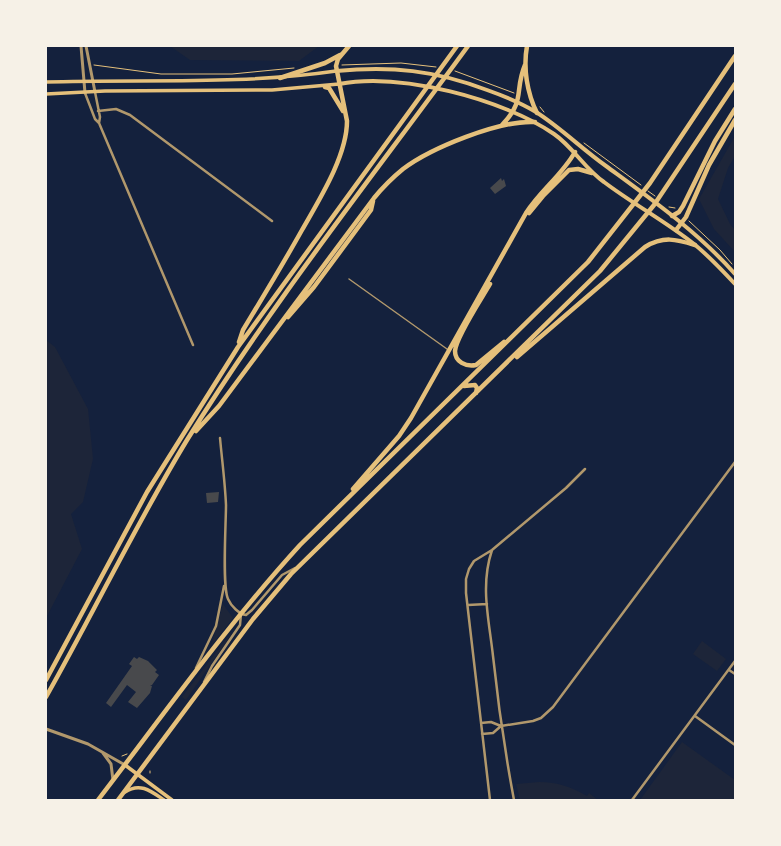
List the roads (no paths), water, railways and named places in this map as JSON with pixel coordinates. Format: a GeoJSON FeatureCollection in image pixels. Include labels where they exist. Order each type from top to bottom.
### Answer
{"type":"FeatureCollection","features":[{"type":"Feature","properties":{"kind":"highway"},"geometry":{"type":"LineString","coordinates":[[238,347],[243,330],[324,189],[345,138],[347,121],[336,71],[336,62],[349,46]]}},
{"type":"Feature","properties":{"kind":"highway"},"geometry":{"type":"LineString","coordinates":[[46,680],[154,481],[238,347],[457,46]]}},
{"type":"Feature","properties":{"kind":"highway"},"geometry":{"type":"LineString","coordinates":[[46,697],[130,538],[187,440],[271,314],[468,46]]}},
{"type":"Feature","properties":{"kind":"highway"},"geometry":{"type":"LineString","coordinates":[[502,126],[514,112],[518,102],[521,73],[527,46]]}},
{"type":"Feature","properties":{"kind":"highway"},"geometry":{"type":"LineString","coordinates":[[280,78],[324,63],[341,54]]}},
{"type":"Feature","properties":{"kind":"highway"},"geometry":{"type":"LineString","coordinates":[[98,800],[241,614],[300,545],[588,262],[626,216],[735,56]]}},
{"type":"Feature","properties":{"kind":"highway"},"geometry":{"type":"LineString","coordinates":[[524,65],[530,93],[537,113]]}},
{"type":"Feature","properties":{"kind":"highway"},"geometry":{"type":"LineString","coordinates":[[118,800],[253,619],[300,565],[574,298],[622,246],[654,205],[735,84]]}},
{"type":"Feature","properties":{"kind":"highway"},"geometry":{"type":"LineString","coordinates":[[325,87],[329,88],[345,114]]}},
{"type":"Feature","properties":{"kind":"highway"},"geometry":{"type":"LineString","coordinates":[[672,216],[679,212],[688,198],[715,141],[735,109]]}},
{"type":"Feature","properties":{"kind":"highway"},"geometry":{"type":"LineString","coordinates":[[676,230],[686,217],[709,165],[735,120]]}},
{"type":"Feature","properties":{"kind":"highway"},"geometry":{"type":"LineString","coordinates":[[187,440],[219,406],[374,198],[394,177],[428,154],[514,122],[535,122]]}},
{"type":"Feature","properties":{"kind":"highway"},"geometry":{"type":"LineString","coordinates":[[334,512],[399,436],[530,207],[542,191],[562,170],[575,152]]}},
{"type":"Feature","properties":{"kind":"highway"},"geometry":{"type":"LineString","coordinates":[[524,325],[476,365],[466,365],[456,357],[455,352],[458,340],[537,203],[569,170],[578,169],[592,173]]}},
{"type":"Feature","properties":{"kind":"highway"},"geometry":{"type":"LineString","coordinates":[[499,371],[529,348],[645,247],[656,241],[670,238],[695,245]]}},
{"type":"Feature","properties":{"kind":"highway"},"geometry":{"type":"LineString","coordinates":[[463,386],[475,385],[477,388],[476,393]]}},
{"type":"Feature","properties":{"kind":"main road"},"geometry":{"type":"LineString","coordinates":[[46,82],[280,78],[376,68],[422,71],[461,80],[518,102],[537,113],[667,208],[672,216],[719,256],[735,274]]}},
{"type":"Feature","properties":{"kind":"main road"},"geometry":{"type":"LineString","coordinates":[[46,94],[95,92],[246,91],[325,87],[367,81],[409,84],[458,94],[514,112],[535,122],[555,135],[575,152],[592,173],[625,197],[676,230],[695,245],[735,284]]}},
{"type":"Feature","properties":{"kind":"main road"},"geometry":{"type":"LineString","coordinates":[[125,765],[172,800]]}},
{"type":"Feature","properties":{"kind":"main road"},"geometry":{"type":"LineString","coordinates":[[123,794],[135,787],[140,787],[150,790],[164,800]]}},
{"type":"Feature","properties":{"kind":"street"},"geometry":{"type":"LineString","coordinates":[[81,46],[85,93],[95,119],[99,123]]}},
{"type":"Feature","properties":{"kind":"street"},"geometry":{"type":"LineString","coordinates":[[86,46],[95,92],[99,123],[193,345]]}},
{"type":"Feature","properties":{"kind":"street"},"geometry":{"type":"LineString","coordinates":[[98,110],[116,109],[126,112],[272,221]]}},
{"type":"Feature","properties":{"kind":"street"},"geometry":{"type":"LineString","coordinates":[[220,438],[226,503],[225,583],[227,599],[241,614],[246,615],[282,576],[300,565]]}},
{"type":"Feature","properties":{"kind":"street"},"geometry":{"type":"LineString","coordinates":[[481,723],[491,722],[501,726],[534,722],[553,707],[735,462]]}},
{"type":"Feature","properties":{"kind":"street"},"geometry":{"type":"LineString","coordinates":[[490,800],[466,585],[469,569],[476,560],[492,550],[566,488],[585,469]]}},
{"type":"Feature","properties":{"kind":"street"},"geometry":{"type":"LineString","coordinates":[[492,550],[485,580],[487,604],[501,726],[514,800]]}},
{"type":"Feature","properties":{"kind":"street"},"geometry":{"type":"LineString","coordinates":[[192,677],[216,626],[225,583]]}},
{"type":"Feature","properties":{"kind":"street"},"geometry":{"type":"LineString","coordinates":[[468,605],[487,604]]}},
{"type":"Feature","properties":{"kind":"street"},"geometry":{"type":"LineString","coordinates":[[198,692],[212,666],[240,625],[241,614]]}},
{"type":"Feature","properties":{"kind":"street"},"geometry":{"type":"LineString","coordinates":[[632,800],[735,661]]}},
{"type":"Feature","properties":{"kind":"street"},"geometry":{"type":"LineString","coordinates":[[729,670],[735,674]]}},
{"type":"Feature","properties":{"kind":"street"},"geometry":{"type":"LineString","coordinates":[[695,716],[735,745]]}},
{"type":"Feature","properties":{"kind":"street"},"geometry":{"type":"LineString","coordinates":[[482,734],[493,733],[501,726]]}},
{"type":"Feature","properties":{"kind":"street"},"geometry":{"type":"LineString","coordinates":[[46,729],[88,744],[125,765]]}},
{"type":"Feature","properties":{"kind":"street"},"geometry":{"type":"LineString","coordinates":[[102,752],[111,764],[113,780]]}},
{"type":"Feature","properties":{"kind":"lane"},"geometry":{"type":"LineString","coordinates":[[349,279],[449,350]]}}]}
